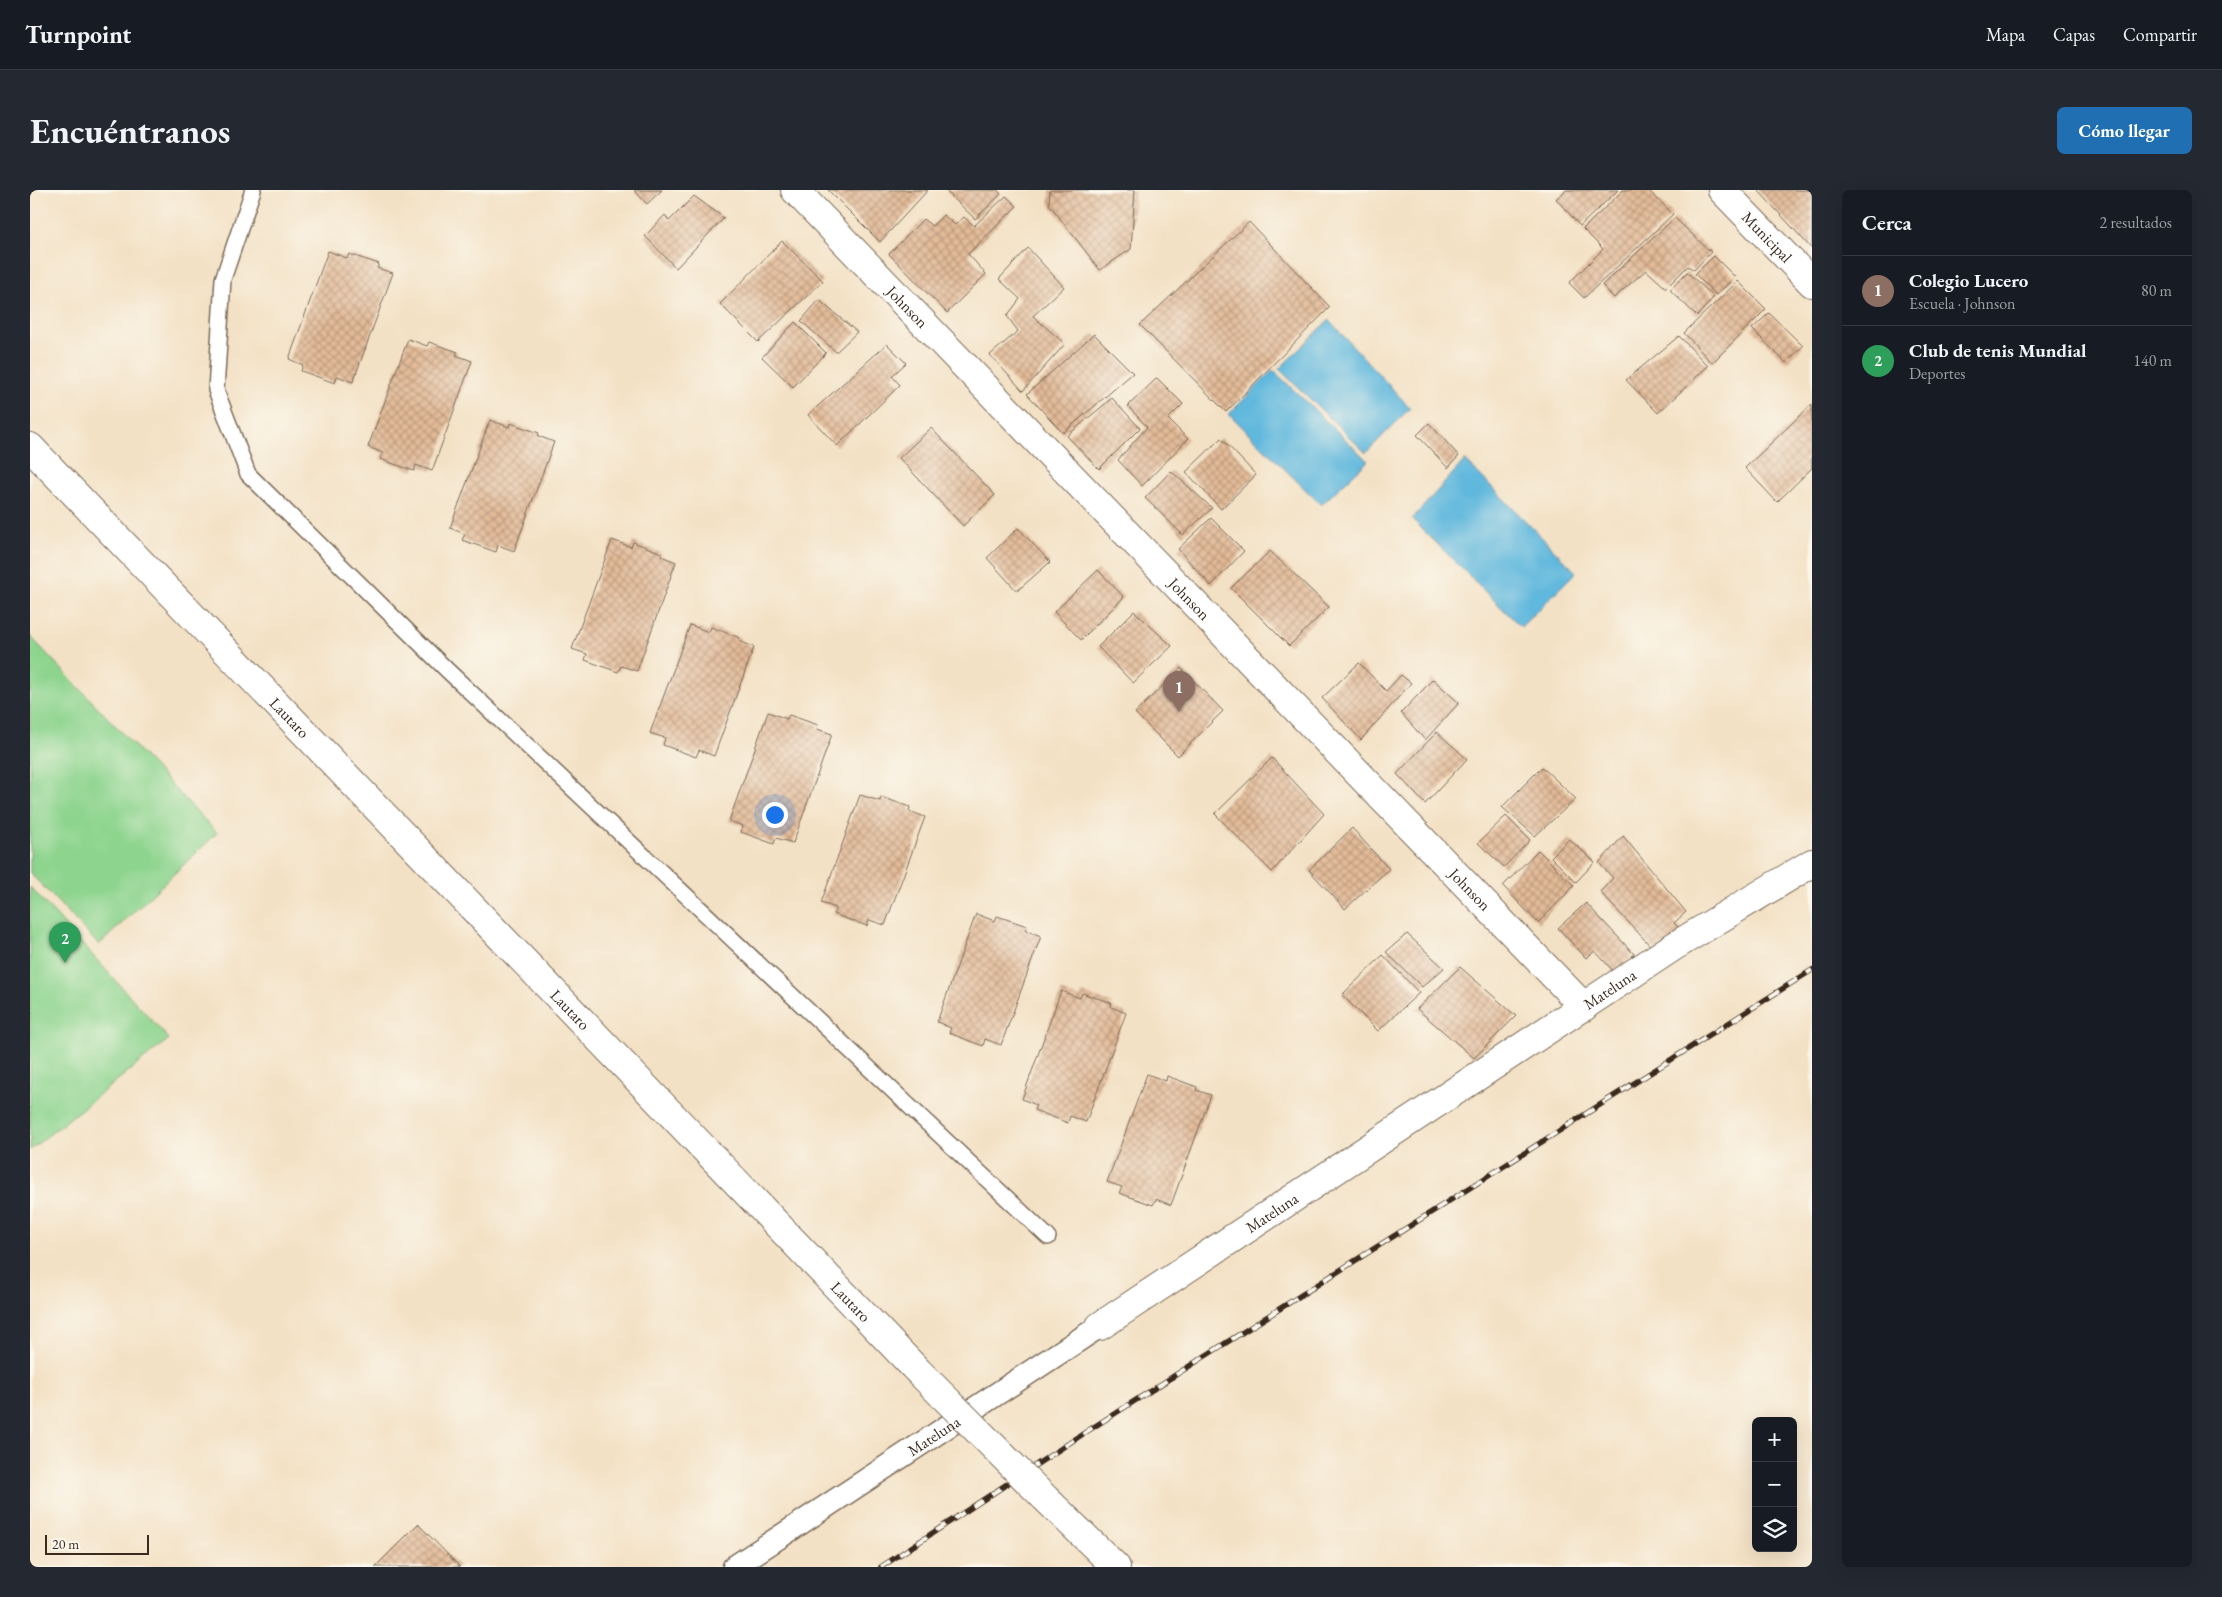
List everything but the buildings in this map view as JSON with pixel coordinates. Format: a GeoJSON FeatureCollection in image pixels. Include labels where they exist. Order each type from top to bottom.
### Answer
{"type":"FeatureCollection","features":[{"type":"Feature","properties":{"kind":"street","name":"Johnson"},"geometry":{"type":"LineString","coordinates":[[795,190],[1584,1008]]}},
{"type":"Feature","properties":{"kind":"street","name":"Municipal"},"geometry":{"type":"LineString","coordinates":[[1722,190],[1812,283]]}},
{"type":"Feature","properties":{"kind":"street","name":"Lautaro"},"geometry":{"type":"LineString","coordinates":[[30,447],[916,1369],[1116,1567]]}},
{"type":"Feature","properties":{"kind":"street","name":"Mateluna"},"geometry":{"type":"LineString","coordinates":[[734,1567],[1584,1008],[1673,947],[1812,863]]}},
{"type":"Feature","properties":{"kind":"lane"},"geometry":{"type":"LineString","coordinates":[[253,190],[223,279],[216,390],[248,474],[447,670],[1048,1237]]}},
{"type":"Feature","properties":{"kind":"green space"},"geometry":{"type":"Polygon","coordinates":[[[30,636],[217,833],[99,945],[30,873],[30,636]]]}},
{"type":"Feature","properties":{"kind":"green space"},"geometry":{"type":"Polygon","coordinates":[[[30,887],[169,1039],[30,1150],[30,887]]]}},
{"type":"Feature","properties":{"kind":"water"},"geometry":{"type":"Polygon","coordinates":[[[1329,320],[1410,408],[1366,453],[1279,369],[1329,320]]]}},
{"type":"Feature","properties":{"kind":"water"},"geometry":{"type":"Polygon","coordinates":[[[1273,370],[1368,461],[1321,505],[1229,414],[1273,370]]]}},
{"type":"Feature","properties":{"kind":"water"},"geometry":{"type":"Polygon","coordinates":[[[1465,460],[1576,572],[1521,627],[1412,519],[1465,460]]]}},
{"type":"Feature","properties":{"kind":"railway"},"geometry":{"type":"LineString","coordinates":[[881,1567],[1089,1430],[1812,970]]}},
{"type":"Feature","properties":{"kind":"place","name":"Colegio Lucero"},"geometry":{"type":"Point","coordinates":[1179,712]}},
{"type":"Feature","properties":{"kind":"place","name":"Club de tenis Mundial"},"geometry":{"type":"Point","coordinates":[65,963]}}]}
